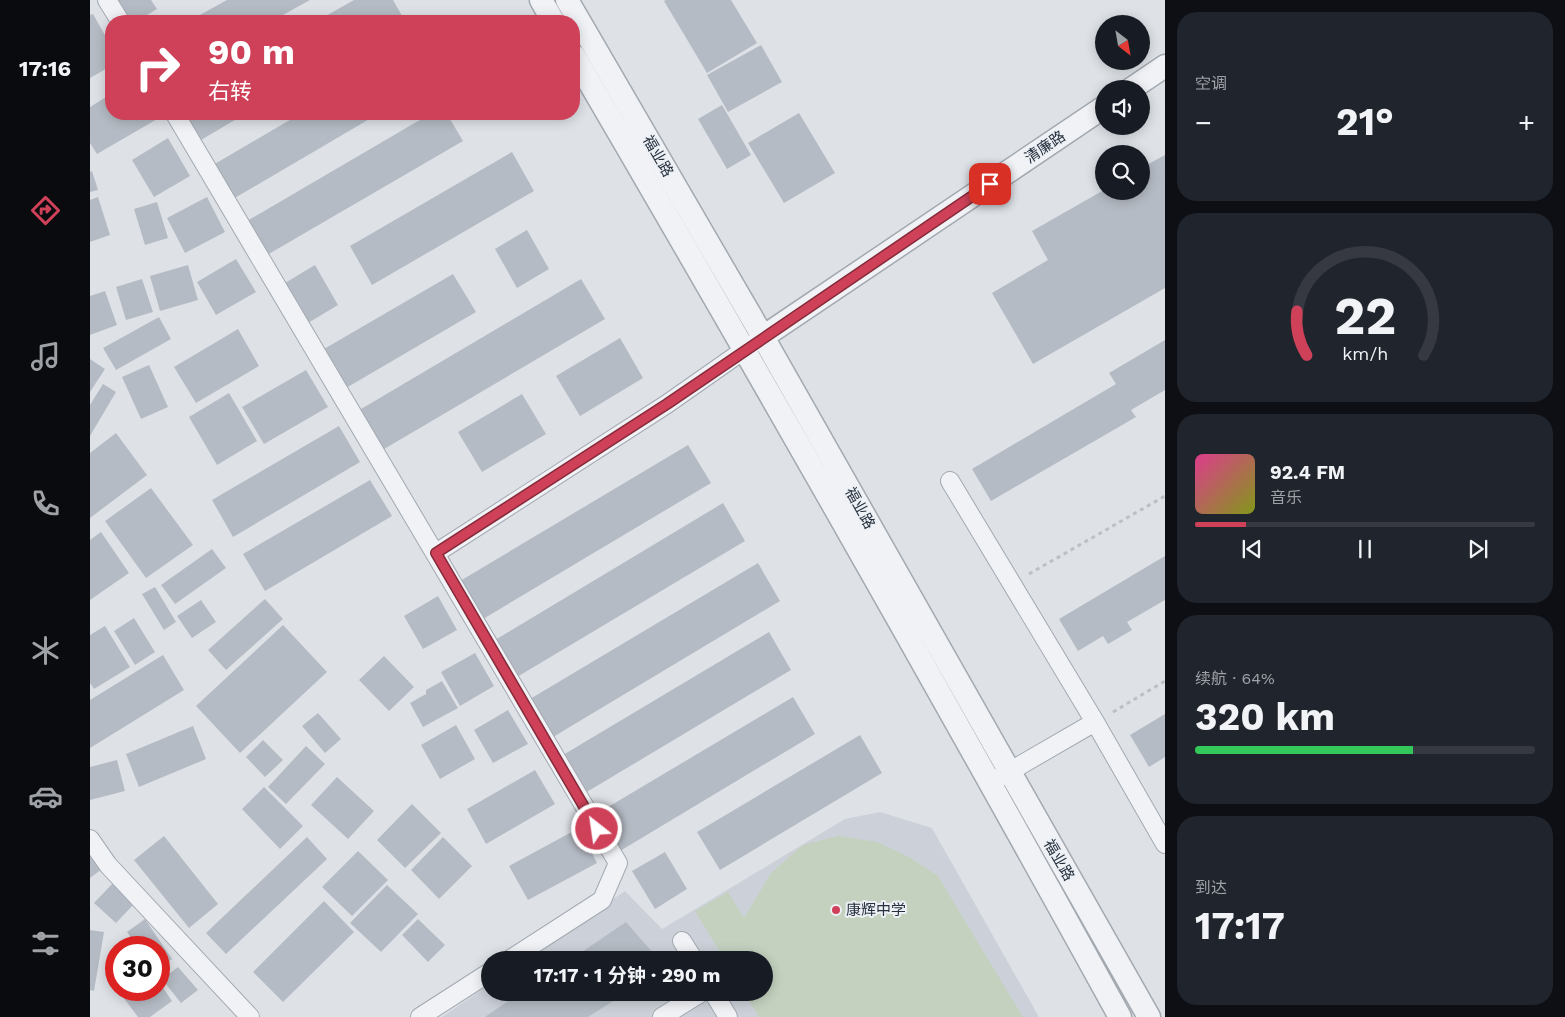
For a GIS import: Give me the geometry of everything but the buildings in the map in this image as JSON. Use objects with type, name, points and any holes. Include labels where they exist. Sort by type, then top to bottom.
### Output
[{"type":"street","points":[[107,0],[116,15]]},
{"type":"street","points":[[541,0],[550,15]]},
{"type":"street","name":"福业路","points":[[567,0],[575,15]]},
{"type":"street","name":"福业路","points":[[580,24],[754,343],[1000,777],[1149,1017]]},
{"type":"street","name":"福业路","points":[[580,66],[754,343]]},
{"type":"street","points":[[1144,80],[1165,66]]},
{"type":"street","name":"清廉路","points":[[754,343],[1095,113]]},
{"type":"street","points":[[179,120],[618,863],[602,900],[523,951]]},
{"type":"street","points":[[436,553],[667,404],[754,343]]},
{"type":"street","points":[[950,481],[1095,722],[1165,844]]},
{"type":"street","points":[[1000,777],[1095,722]]},
{"type":"street","name":"福业路","points":[[1000,777],[1120,1017]]},
{"type":"street","points":[[90,839],[108,865],[250,1017]]},
{"type":"street","points":[[682,941],[688,951]]},
{"type":"street","points":[[420,1017],[481,978]]},
{"type":"street","points":[[662,1017],[688,1001]]},
{"type":"street","points":[[718,1001],[728,1017]]},
{"type":"path","points":[[1011,584],[1165,496]]},
{"type":"path","points":[[1095,722],[1165,681]]},
{"type":"shaded area","name":"康辉中学","points":[[880,812],[932,828],[1039,1017],[442,1017],[481,990],[481,1001],[773,1001],[773,951],[538,951],[625,891],[662,929],[845,819]]},
{"type":"green space","name":"康辉中学","points":[[838,836],[877,842],[909,857],[938,876],[1023,1017],[759,1017],[749,1001],[773,1001],[773,951],[719,951],[695,911],[728,892],[744,918],[771,873],[803,845]]},
{"type":"place","name":"康辉中学","points":[[836,910]]},
{"type":"route","points":[[597,829],[436,553],[667,404],[990,184]]}]
